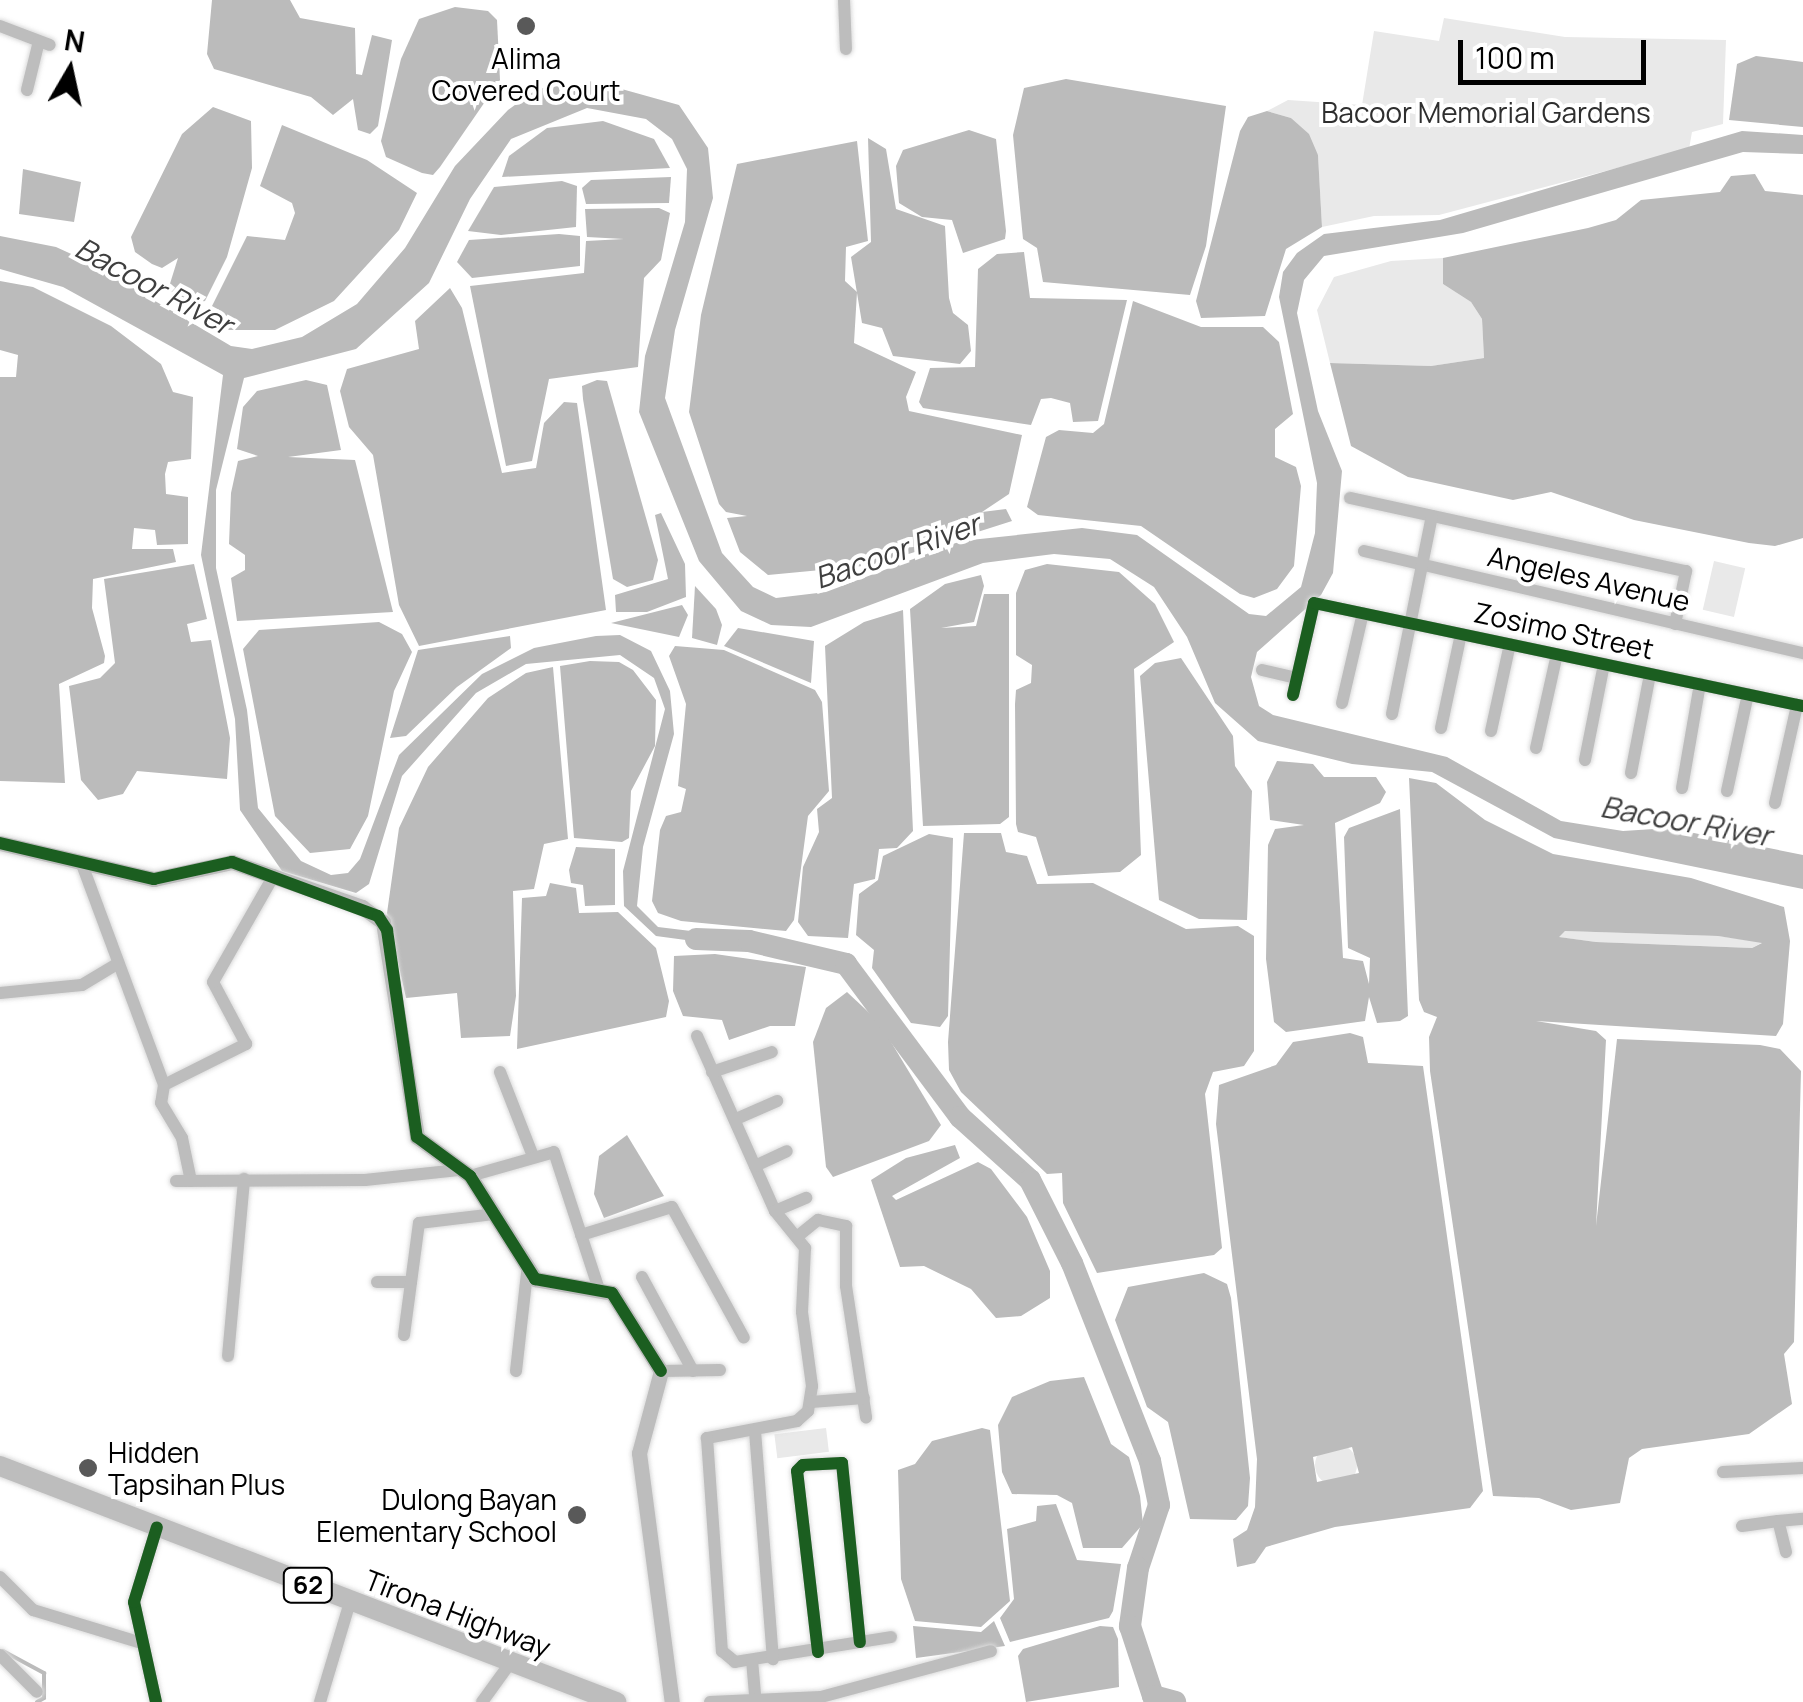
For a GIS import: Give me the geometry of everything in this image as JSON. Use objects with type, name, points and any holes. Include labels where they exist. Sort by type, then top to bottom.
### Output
[{"type":"main road","name":"Tirona Highway","points":[[0,1466],[616,1702]]},
{"type":"street","points":[[844,0],[846,49]]},
{"type":"street","points":[[0,26],[44,43],[27,90]]},
{"type":"street","points":[[1350,498],[1686,572],[1674,624]]},
{"type":"street","points":[[1392,714],[1432,516]]},
{"type":"street","name":"Angeles Avenue","points":[[1364,551],[1803,652]]},
{"type":"street","name":"Zosimo Street","points":[[1297,678],[1314,603],[1800,705]]},
{"type":"street","points":[[1342,704],[1362,614]]},
{"type":"street","points":[[1440,728],[1461,634]]},
{"type":"street","points":[[1491,731],[1510,644]]},
{"type":"street","points":[[1536,748],[1557,654]]},
{"type":"street","points":[[1584,760],[1604,664]]},
{"type":"street","points":[[1262,670],[1297,678],[1293,695]]},
{"type":"street","points":[[1631,773],[1650,674]]},
{"type":"street","points":[[1682,788],[1700,684]]},
{"type":"street","points":[[1727,792],[1748,694]]},
{"type":"street","points":[[1775,803],[1800,705]]},
{"type":"street","points":[[0,843],[58,854],[83,867],[154,880],[232,862],[362,907],[383,922],[410,1122],[417,1137],[464,1173],[494,1214],[527,1273],[516,1371]]},
{"type":"street","points":[[83,867],[164,1084],[161,1103],[182,1138],[184,1181],[365,1180],[464,1173],[554,1152],[598,1287]]},
{"type":"street","points":[[164,1084],[246,1044],[214,982],[274,875]]},
{"type":"street","points":[[0,992],[82,986],[118,964]]},
{"type":"street","points":[[697,1036],[774,1211],[805,1248],[802,1301],[811,1402],[797,1422],[756,1431],[711,1433],[706,1444],[722,1651],[748,1661],[891,1637]]},
{"type":"street","points":[[712,1072],[772,1052]]},
{"type":"street","points":[[500,1072],[533,1156]]},
{"type":"street","points":[[736,1119],[777,1101]]},
{"type":"street","points":[[755,1166],[787,1151]]},
{"type":"street","points":[[228,1356],[244,1178]]},
{"type":"street","points":[[774,1211],[806,1198]]},
{"type":"street","points":[[581,1236],[672,1207],[744,1338]]},
{"type":"street","points":[[404,1336],[419,1223],[494,1214]]},
{"type":"street","points":[[798,1236],[818,1220],[846,1226],[846,1286],[866,1416]]},
{"type":"street","points":[[527,1273],[549,1283],[598,1287],[622,1305],[660,1371],[639,1453],[672,1702]]},
{"type":"street","points":[[642,1276],[693,1371]]},
{"type":"street","points":[[377,1282],[411,1282]]},
{"type":"street","points":[[660,1371],[720,1370]]},
{"type":"street","points":[[811,1402],[864,1398]]},
{"type":"street","points":[[756,1431],[772,1659]]},
{"type":"street","points":[[818,1652],[797,1471],[803,1465],[842,1463],[860,1642]]},
{"type":"street","points":[[1723,1472],[1803,1468]]},
{"type":"street","points":[[1742,1526],[1803,1519]]},
{"type":"street","points":[[1778,1521],[1786,1552]]},
{"type":"street","points":[[156,1702],[138,1642],[134,1602],[157,1527]]},
{"type":"street","points":[[0,1577],[33,1610],[138,1642]]},
{"type":"street","points":[[320,1702],[350,1602]]},
{"type":"street","points":[[710,1702],[821,1696],[991,1651]]},
{"type":"street","points":[[0,1655],[37,1692]]},
{"type":"street","points":[[748,1661],[751,1698]]},
{"type":"street","points":[[482,1702],[510,1662]]},
{"type":"green space","name":"Bacoor Memorial Gardens","points":[[1444,18],[1565,37],[1726,40],[1723,124],[1692,132],[1689,149],[1439,215],[1374,216],[1322,227],[1318,155],[1291,118],[1267,111],[1288,100],[1362,105],[1374,31],[1439,41]]},
{"type":"green space","points":[[1443,258],[1443,284],[1471,302],[1482,319],[1484,358],[1431,366],[1330,363],[1317,310],[1334,277],[1391,261]]},
{"type":"green space","points":[[1714,561],[1745,568],[1734,617],[1703,610]]},
{"type":"green space","points":[[1565,931],[1718,936],[1763,942],[1752,948],[1596,942],[1558,937]]},
{"type":"green space","points":[[826,1428],[829,1452],[777,1458],[774,1434]]},
{"type":"green space","points":[[1336,1444],[1351,1450],[1357,1465],[1351,1480],[1336,1486],[1321,1480],[1315,1465],[1321,1450]]},
{"type":"water","points":[[212,0],[290,0],[300,18],[355,28],[356,74],[362,75],[372,35],[392,40],[378,126],[370,134],[358,130],[353,99],[333,115],[311,97],[214,69],[207,54]]},
{"type":"water","points":[[455,7],[488,11],[497,20],[500,80],[433,175],[386,157],[381,141],[401,59],[419,19]]},
{"type":"water","points":[[1756,56],[1803,62],[1803,127],[1729,120],[1737,64]]},
{"type":"water","points":[[1066,79],[1226,106],[1206,246],[1190,295],[1043,282],[1037,248],[1023,239],[1013,135],[1024,88]]},
{"type":"water","points":[[593,81],[679,105],[708,148],[713,198],[675,330],[665,398],[722,553],[753,587],[776,598],[826,592],[961,541],[1082,528],[1137,535],[1249,614],[1266,616],[1301,587],[1315,533],[1317,483],[1279,297],[1283,272],[1297,253],[1324,234],[1440,220],[1742,131],[1803,135],[1803,154],[1743,152],[1463,233],[1324,256],[1304,280],[1297,313],[1318,411],[1342,471],[1333,573],[1321,595],[1257,652],[1251,677],[1259,706],[1273,715],[1447,757],[1561,821],[1623,831],[1669,828],[1803,855],[1803,889],[1554,838],[1432,772],[1352,764],[1258,741],[1215,703],[1187,637],[1154,587],[1110,559],[1054,554],[983,563],[811,627],[771,625],[741,611],[699,561],[639,412],[645,356],[685,222],[687,169],[672,139],[646,119],[587,108],[511,139],[470,199],[429,283],[356,349],[244,378],[216,490],[216,568],[247,710],[258,808],[301,861],[331,875],[348,873],[360,859],[399,755],[482,674],[534,648],[596,636],[620,635],[651,651],[670,691],[674,734],[643,847],[637,906],[658,927],[724,935],[723,945],[656,936],[624,906],[623,871],[665,709],[654,678],[620,655],[526,664],[476,693],[402,776],[369,884],[356,893],[282,871],[240,810],[235,719],[201,555],[223,375],[63,287],[0,269],[0,236],[56,247],[91,263],[231,346],[252,349],[302,337],[357,304],[405,248],[455,166],[508,110],[537,89]]},
{"type":"water","points":[[213,107],[251,121],[252,168],[227,257],[205,301],[192,304],[168,290],[178,258],[162,268],[152,264],[135,252],[131,237],[182,134]]},
{"type":"water","points":[[1267,111],[1291,118],[1309,134],[1318,155],[1322,227],[1286,249],[1265,316],[1201,318],[1196,301],[1240,131],[1248,117]]},
{"type":"water","points":[[603,121],[654,139],[670,168],[502,177],[509,156],[547,128]]},
{"type":"water","points":[[282,125],[367,160],[417,193],[399,230],[334,301],[275,330],[229,330],[215,319],[212,306],[247,236],[285,240],[295,213],[292,203],[260,186]]},
{"type":"water","points":[[969,130],[996,139],[1006,231],[1005,239],[963,253],[952,220],[922,217],[899,203],[896,166],[903,150]]},
{"type":"water","points":[[868,138],[886,149],[896,209],[945,226],[949,298],[953,313],[968,325],[971,351],[960,364],[893,356],[882,328],[862,323],[851,257],[871,242]]},
{"type":"water","name":"Bacoor River","points":[[857,141],[868,241],[846,247],[845,281],[857,292],[854,343],[916,372],[906,397],[909,411],[1022,435],[1009,494],[982,512],[1006,509],[1012,521],[874,565],[768,575],[740,552],[727,518],[747,516],[726,512],[719,504],[689,412],[701,315],[737,164]]},
{"type":"water","points":[[23,169],[81,182],[74,222],[19,214]]},
{"type":"water","points":[[1755,174],[1765,191],[1803,195],[1803,538],[1775,546],[1749,543],[1634,520],[1551,492],[1513,500],[1408,477],[1351,446],[1330,363],[1431,366],[1484,358],[1482,319],[1471,302],[1443,284],[1443,258],[1588,228],[1616,220],[1641,200],[1720,192],[1731,176]]},
{"type":"water","points":[[671,177],[669,203],[586,204],[582,188],[591,180]]},
{"type":"water","points":[[562,181],[577,186],[576,227],[501,235],[468,231],[494,187]]},
{"type":"water","points":[[659,208],[670,213],[661,260],[644,278],[638,367],[549,379],[532,461],[506,466],[470,286],[584,273],[586,241],[624,239],[587,237],[585,209]]},
{"type":"water","points":[[580,236],[580,266],[472,278],[457,262],[469,240]]},
{"type":"water","points":[[1024,252],[1030,298],[1127,300],[1098,421],[1073,422],[1070,403],[1051,398],[1041,399],[1031,425],[923,408],[919,402],[930,368],[975,367],[978,269],[997,254]]},
{"type":"water","points":[[0,281],[33,287],[111,326],[161,364],[173,392],[193,397],[191,459],[168,462],[165,474],[166,494],[188,497],[188,544],[157,545],[155,530],[134,528],[132,549],[173,549],[176,562],[93,579],[92,608],[105,656],[104,663],[59,684],[65,783],[0,781],[0,377],[16,377],[18,355],[0,350]]},
{"type":"water","points":[[450,288],[462,308],[502,473],[536,468],[544,423],[564,402],[577,403],[606,610],[419,646],[399,605],[373,455],[349,427],[340,391],[347,369],[419,349],[415,321]]},
{"type":"water","points":[[1133,301],[1201,327],[1263,327],[1279,342],[1293,414],[1275,429],[1275,457],[1296,467],[1301,486],[1294,566],[1277,589],[1254,598],[1240,594],[1141,526],[1038,515],[1027,507],[1046,437],[1059,430],[1093,433],[1104,424]]},
{"type":"water","points":[[306,380],[327,385],[341,450],[288,457],[355,460],[393,612],[237,621],[231,578],[245,570],[245,555],[229,544],[231,493],[238,461],[258,456],[237,449],[243,407],[257,391]]},
{"type":"water","points":[[607,381],[658,560],[653,580],[627,587],[613,579],[583,399],[582,386]]},
{"type":"water","points":[[661,513],[685,564],[686,597],[647,612],[616,612],[615,595],[668,579],[655,515]]},
{"type":"water","points":[[194,564],[207,619],[187,624],[191,642],[211,640],[230,738],[227,779],[137,771],[123,794],[98,800],[81,780],[69,686],[100,678],[115,663],[104,579]]},
{"type":"water","points":[[1047,564],[1119,572],[1155,604],[1174,642],[1134,669],[1141,855],[1120,872],[1048,876],[1036,837],[1018,832],[1016,824],[1016,690],[1031,683],[1032,665],[1016,655],[1016,593],[1025,570]]},
{"type":"water","points":[[981,575],[984,586],[974,622],[941,628],[976,626],[984,594],[1009,594],[1009,817],[1000,824],[923,826],[910,609],[945,584]]},
{"type":"water","points":[[695,586],[716,609],[722,625],[717,645],[692,638]]},
{"type":"water","points":[[682,605],[688,615],[679,637],[611,623]]},
{"type":"water","points":[[903,610],[913,831],[897,848],[879,849],[875,879],[854,884],[848,938],[808,936],[798,922],[803,867],[819,832],[817,809],[832,798],[825,646],[864,622]]},
{"type":"water","points":[[379,622],[402,634],[412,652],[394,691],[368,816],[350,849],[310,853],[275,816],[243,649],[259,630]]},
{"type":"water","points":[[738,628],[814,641],[811,683],[724,646]]},
{"type":"water","points":[[510,636],[511,648],[457,687],[406,736],[390,738],[418,650]]},
{"type":"water","points":[[675,646],[724,650],[815,690],[822,702],[829,791],[808,816],[794,920],[786,931],[681,921],[658,913],[652,901],[660,830],[666,816],[681,812],[686,789],[678,786],[686,704],[669,656]]},
{"type":"water","points":[[1181,658],[1233,736],[1235,766],[1252,791],[1247,920],[1199,919],[1159,900],[1140,676],[1155,663]]},
{"type":"water","points":[[619,662],[633,670],[656,700],[655,746],[631,791],[629,838],[622,842],[574,838],[560,666]]},
{"type":"water","points":[[553,667],[568,839],[544,844],[534,889],[513,891],[516,996],[510,1036],[461,1038],[457,993],[406,998],[387,913],[399,828],[428,767],[488,698],[526,673]]},
{"type":"water","points":[[1277,761],[1313,764],[1324,777],[1376,777],[1386,792],[1380,803],[1335,823],[1343,958],[1363,961],[1369,984],[1370,958],[1348,948],[1344,837],[1349,828],[1400,809],[1408,1016],[1400,1021],[1377,1023],[1369,997],[1365,1021],[1286,1032],[1274,1022],[1266,959],[1268,845],[1275,829],[1304,825],[1270,820],[1267,782]]},
{"type":"water","points":[[1409,778],[1436,783],[1485,820],[1553,854],[1691,878],[1784,907],[1790,941],[1783,1024],[1776,1036],[1536,1021],[1596,1031],[1606,1040],[1596,1226],[1617,1039],[1760,1045],[1780,1049],[1801,1071],[1794,1342],[1784,1354],[1792,1404],[1749,1434],[1642,1449],[1629,1458],[1620,1503],[1571,1510],[1539,1498],[1493,1496],[1430,1071],[1429,1037],[1437,1017],[1424,1012],[1419,1000]],"holes":[[[1565,931],[1718,936],[1762,943],[1752,948],[1559,937]]]},
{"type":"water","points":[[964,833],[1001,833],[1006,852],[1027,856],[1037,884],[1093,883],[1186,929],[1238,926],[1254,936],[1254,1051],[1244,1066],[1213,1072],[1205,1094],[1222,1248],[1214,1255],[1097,1273],[1063,1203],[1062,1173],[1047,1174],[961,1092],[949,1070],[948,1042]]},
{"type":"water","points":[[929,834],[953,838],[948,1016],[940,1027],[911,1023],[872,968],[874,950],[856,935],[859,894],[878,880],[883,856]]},
{"type":"water","points":[[576,847],[615,849],[615,905],[585,906],[583,885],[571,883],[569,870]]},
{"type":"water","points":[[550,883],[576,888],[579,913],[618,912],[656,948],[669,1001],[666,1017],[517,1049],[522,898],[546,896]]},
{"type":"water","points":[[715,954],[806,967],[795,1026],[770,1026],[729,1040],[722,1020],[683,1016],[673,991],[674,956]]},
{"type":"water","points":[[847,992],[879,1022],[941,1125],[929,1141],[833,1177],[826,1167],[813,1042],[826,1008]]},
{"type":"water","points":[[1350,1033],[1363,1037],[1368,1063],[1423,1066],[1483,1491],[1470,1508],[1335,1527],[1266,1547],[1255,1563],[1237,1567],[1233,1539],[1247,1530],[1255,1507],[1257,1459],[1216,1124],[1219,1085],[1276,1065],[1293,1042]],"holes":[[[1352,1447],[1359,1473],[1317,1482],[1313,1457]]]},
{"type":"water","points":[[627,1135],[664,1196],[604,1218],[594,1194],[599,1156]]},
{"type":"water","points":[[955,1145],[960,1158],[892,1196],[896,1200],[978,1162],[991,1169],[1027,1217],[1050,1271],[1050,1298],[1021,1316],[996,1318],[971,1289],[924,1266],[900,1267],[871,1180],[906,1158]]},
{"type":"water","points":[[1204,1273],[1227,1284],[1231,1298],[1250,1478],[1248,1506],[1236,1520],[1190,1519],[1168,1422],[1147,1407],[1115,1320],[1128,1287]]},
{"type":"water","points":[[1084,1377],[1111,1444],[1129,1457],[1140,1496],[1143,1524],[1122,1548],[1083,1548],[1072,1503],[1057,1495],[1012,1494],[1002,1472],[998,1425],[1012,1397],[1050,1381]]},
{"type":"water","points":[[982,1428],[990,1430],[1010,1601],[981,1627],[915,1621],[901,1579],[898,1470],[915,1464],[932,1441]]},
{"type":"water","points":[[1056,1504],[1077,1560],[1121,1564],[1113,1611],[1109,1618],[1010,1642],[1000,1618],[1014,1599],[1007,1529],[1036,1521],[1037,1506]]},
{"type":"water","points":[[994,1621],[1005,1646],[916,1658],[913,1626],[981,1632]]},
{"type":"water","points":[[1100,1626],[1113,1627],[1118,1639],[1119,1687],[1026,1702],[1018,1656],[1023,1649]]},
{"type":"waterway","points":[[696,939],[749,941],[846,964],[960,1117],[1030,1180],[1072,1263],[1150,1461],[1159,1505],[1138,1568],[1130,1626],[1153,1696],[1175,1702]]},
{"type":"waterway","points":[[3,1651],[44,1673],[44,1698],[37,1702]]},
{"type":"cycle path","points":[[1293,695],[1314,603],[1803,706]]},
{"type":"cycle path","points":[[0,843],[154,879],[232,862],[378,916],[387,930],[417,1137],[470,1176],[535,1279],[612,1293],[661,1371]]},
{"type":"cycle path","points":[[818,1652],[797,1471],[803,1465],[842,1463],[860,1642]]},
{"type":"cycle path","points":[[156,1702],[134,1602],[157,1527]]},
{"type":"place","name":"Alima Covered Court","points":[[526,26]]},
{"type":"place","name":"Hidden Tapsihan Plus","points":[[88,1468]]},
{"type":"place","name":"Dulong Bayan Elementary School","points":[[577,1515]]}]
